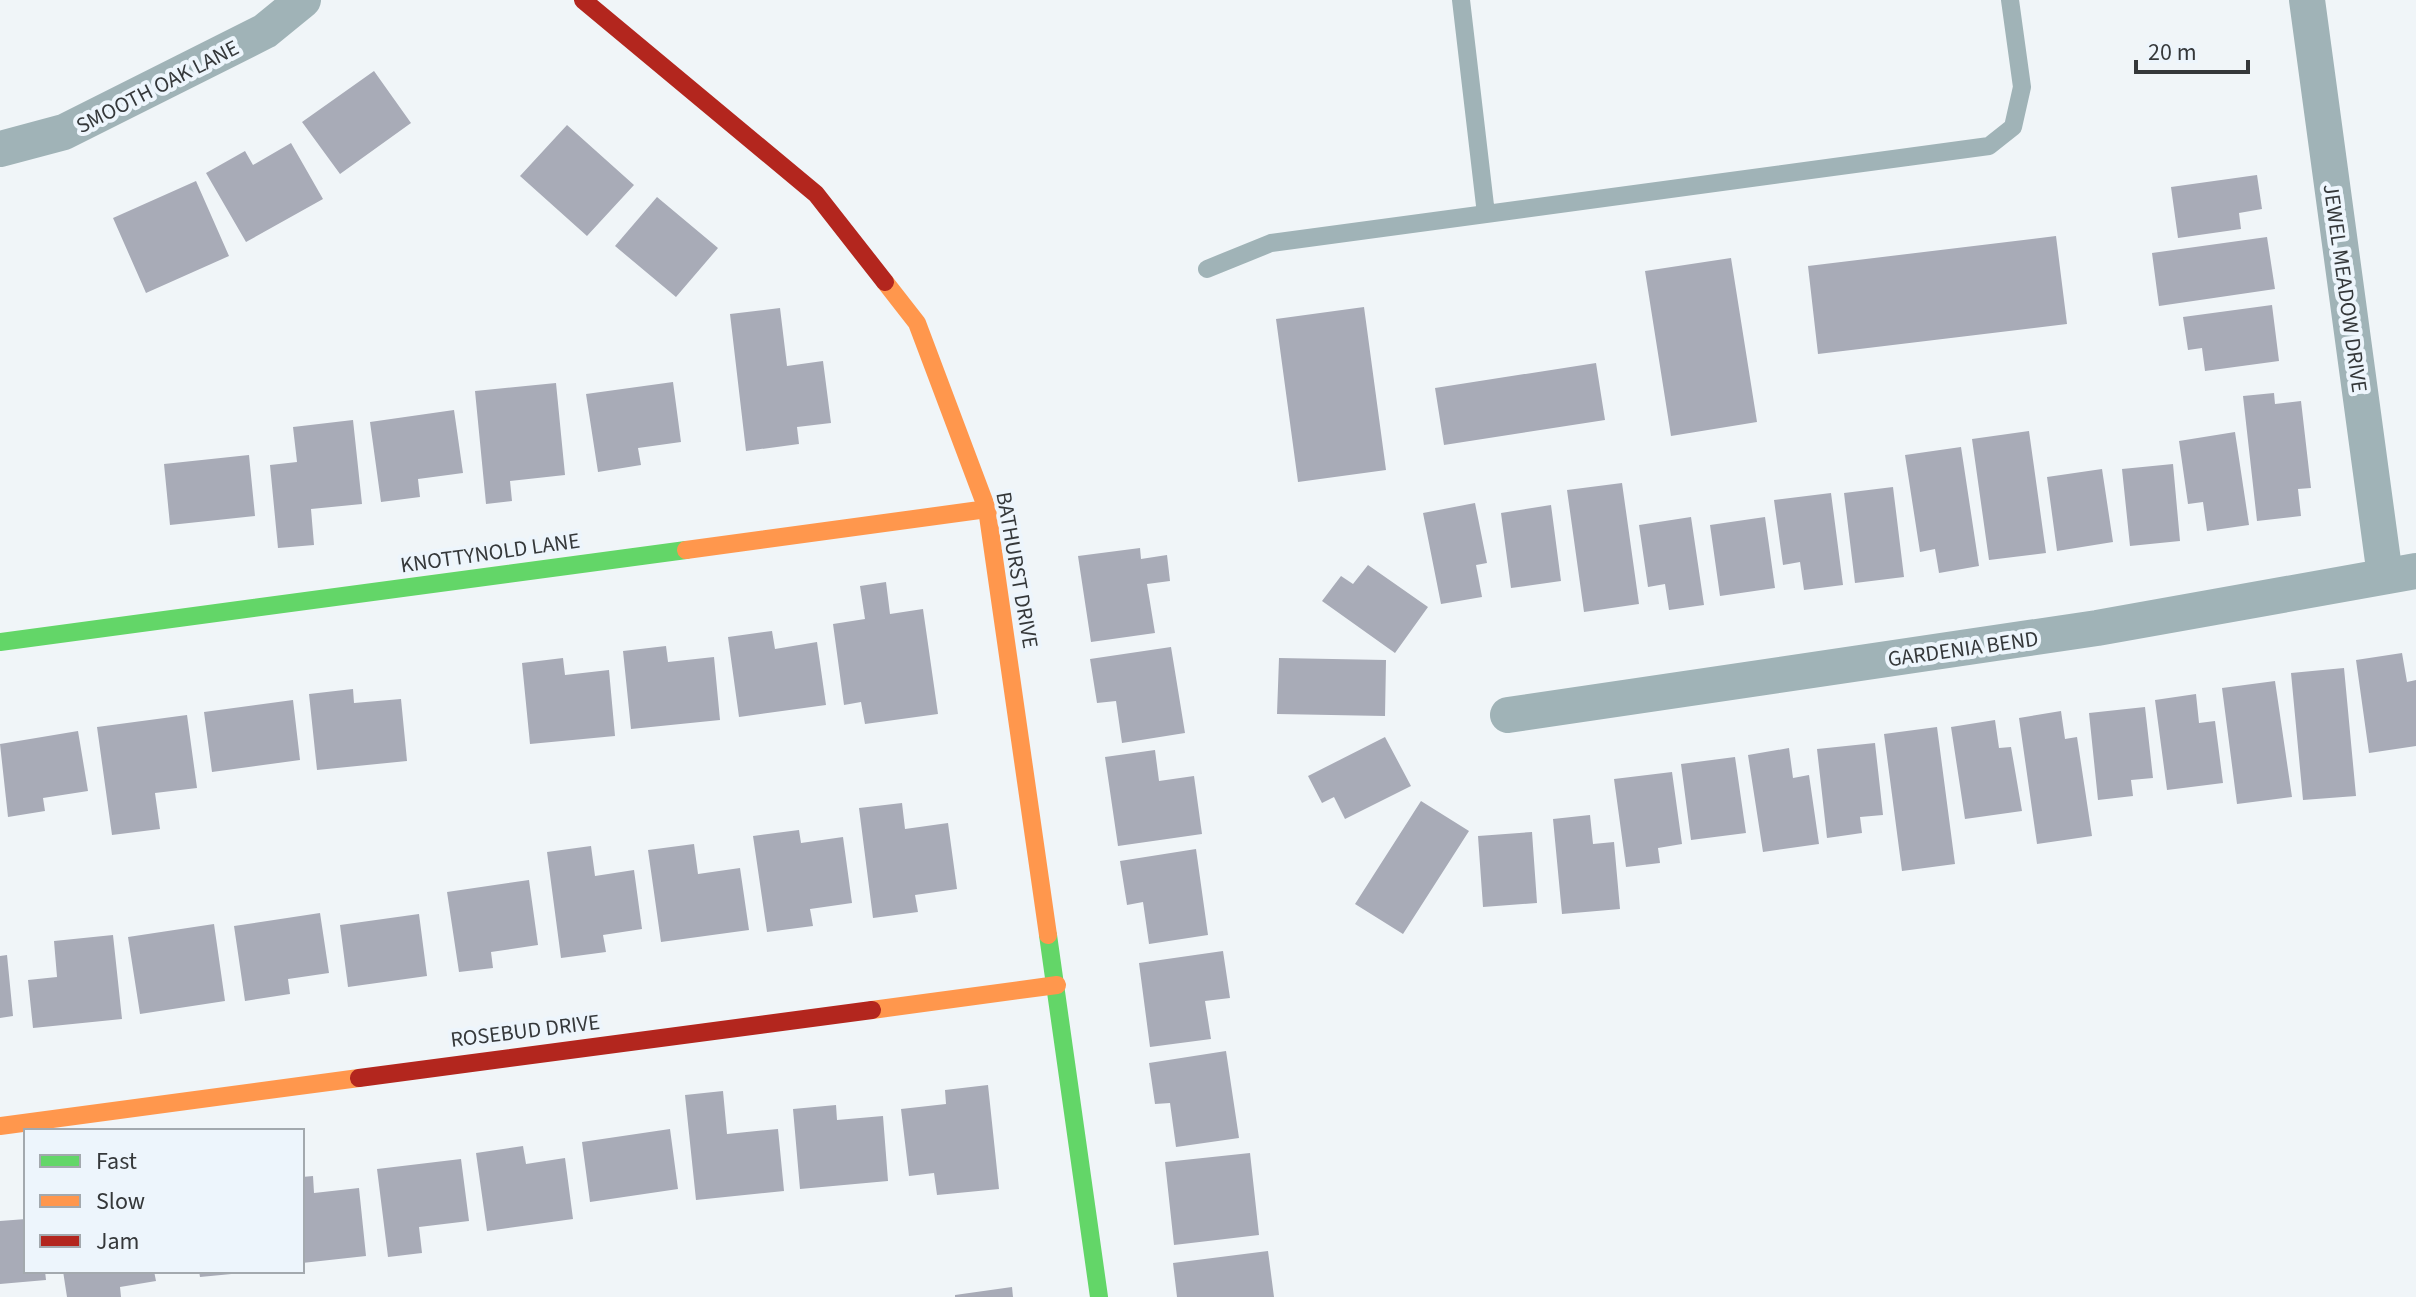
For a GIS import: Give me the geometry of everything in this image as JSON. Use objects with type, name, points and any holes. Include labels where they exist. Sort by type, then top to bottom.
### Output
[{"type":"street","name":"SMOOTH OAK LANE","points":[[0,149],[64,132],[265,31],[303,0]]},
{"type":"street","name":"BATHURST DRIVE","points":[[583,0],[816,194],[917,323],[987,509],[1099,1297]]},
{"type":"street","name":"JEWEL MEADOW DRIVE","points":[[2307,0],[2400,574]]},
{"type":"street","name":"KNOTTYNOLD LANE","points":[[0,642],[987,509]]},
{"type":"street","name":"GARDENIA BEND","points":[[1508,715],[2097,628],[2400,574]]},
{"type":"street","name":"ROSEBUD DRIVE","points":[[0,1126],[1057,985]]},
{"type":"lane","points":[[1461,0],[1486,214]]},
{"type":"lane","points":[[1207,269],[1271,243],[1989,146],[2013,127],[2022,87],[2010,0]]},
{"type":"building","points":[[374,71],[411,123],[340,174],[302,122]]},
{"type":"building","points":[[567,125],[634,185],[587,236],[520,176]]},
{"type":"building","points":[[291,143],[323,199],[246,242],[206,173],[245,151],[253,165]]},
{"type":"building","points":[[2257,175],[2262,209],[2239,213],[2241,229],[2178,238],[2171,187]]},
{"type":"building","points":[[196,181],[229,256],[146,293],[113,218]]},
{"type":"building","points":[[657,197],[718,248],[676,297],[615,246]]},
{"type":"building","points":[[2056,236],[2067,324],[1818,354],[1808,266]]},
{"type":"building","points":[[2267,237],[2275,289],[2159,306],[2152,253]]},
{"type":"building","points":[[1731,258],[1757,422],[1671,436],[1645,271]]},
{"type":"building","points":[[2272,305],[2279,361],[2205,371],[2202,348],[2188,350],[2183,317]]},
{"type":"building","points":[[1364,307],[1386,470],[1298,482],[1276,319]]},
{"type":"building","points":[[780,308],[787,366],[823,361],[831,423],[797,427],[799,444],[746,451],[730,314]]},
{"type":"building","points":[[1596,363],[1605,420],[1444,445],[1435,388]]},
{"type":"building","points":[[673,382],[681,442],[638,448],[641,465],[598,472],[586,394]]},
{"type":"building","points":[[556,383],[565,475],[510,481],[512,501],[486,504],[475,391]]},
{"type":"building","points":[[2274,393],[2275,404],[2301,401],[2311,488],[2298,489],[2301,516],[2257,521],[2243,396]]},
{"type":"building","points":[[454,410],[463,473],[418,479],[420,497],[381,502],[370,422]]},
{"type":"building","points":[[353,420],[362,504],[311,509],[314,545],[278,548],[270,465],[297,462],[293,427]]},
{"type":"building","points":[[2029,431],[2046,553],[1989,560],[1972,439]]},
{"type":"building","points":[[2235,432],[2249,525],[2207,531],[2203,502],[2188,504],[2179,441]]},
{"type":"building","points":[[1961,447],[1979,566],[1939,573],[1935,549],[1920,552],[1905,455]]},
{"type":"building","points":[[249,455],[255,516],[170,525],[164,464]]},
{"type":"building","points":[[2173,464],[2180,541],[2130,546],[2122,469]]},
{"type":"building","points":[[2102,469],[2113,542],[2057,551],[2047,477]]},
{"type":"building","points":[[1622,483],[1639,604],[1584,612],[1567,490]]},
{"type":"building","points":[[1893,487],[1904,577],[1855,583],[1844,493]]},
{"type":"building","points":[[1831,493],[1843,585],[1804,590],[1800,562],[1783,565],[1774,500]]},
{"type":"building","points":[[1475,503],[1487,563],[1476,565],[1482,597],[1441,604],[1423,513]]},
{"type":"building","points":[[1551,505],[1561,581],[1511,588],[1501,513]]},
{"type":"building","points":[[1691,517],[1704,605],[1669,610],[1665,584],[1648,587],[1639,525]]},
{"type":"building","points":[[1765,517],[1775,588],[1720,596],[1710,525]]},
{"type":"building","points":[[1140,548],[1141,559],[1167,555],[1170,581],[1147,584],[1155,633],[1091,642],[1078,556]]},
{"type":"building","points":[[1368,565],[1428,607],[1395,653],[1322,601],[1341,576],[1353,584]]},
{"type":"building","points":[[886,582],[890,614],[923,609],[938,714],[865,724],[861,702],[844,705],[833,624],[865,619],[860,586]]},
{"type":"building","points":[[772,631],[775,649],[817,642],[826,705],[739,717],[728,637]]},
{"type":"building","points":[[666,646],[668,662],[714,657],[720,720],[631,729],[623,651]]},
{"type":"building","points":[[1171,647],[1185,733],[1122,743],[1116,701],[1097,703],[1090,659]]},
{"type":"building","points":[[2402,653],[2407,682],[2416,680],[2416,746],[2369,753],[2356,660]]},
{"type":"building","points":[[563,658],[565,675],[609,670],[615,736],[530,744],[522,663]]},
{"type":"building","points":[[1279,658],[1386,660],[1385,716],[1277,714]]},
{"type":"building","points":[[2344,668],[2356,796],[2303,800],[2291,673]]},
{"type":"building","points":[[2275,681],[2292,797],[2237,804],[2222,688]]},
{"type":"building","points":[[353,689],[354,703],[401,699],[407,761],[317,770],[309,694]]},
{"type":"building","points":[[2196,694],[2199,723],[2215,721],[2223,783],[2167,790],[2155,700]]},
{"type":"building","points":[[293,700],[300,760],[212,772],[204,712]]},
{"type":"building","points":[[2145,707],[2153,778],[2131,780],[2133,796],[2098,800],[2089,713]]},
{"type":"building","points":[[2061,711],[2065,739],[2077,737],[2092,836],[2037,844],[2019,718]]},
{"type":"building","points":[[187,715],[197,788],[155,793],[160,829],[112,835],[97,727]]},
{"type":"building","points":[[1995,720],[1999,748],[2011,747],[2022,811],[1965,819],[1951,727]]},
{"type":"building","points":[[1937,727],[1955,864],[1902,871],[1884,734]]},
{"type":"building","points":[[78,731],[88,791],[43,798],[45,811],[8,817],[0,744]]},
{"type":"building","points":[[1385,737],[1411,786],[1345,819],[1334,797],[1322,803],[1308,776]]},
{"type":"building","points":[[1875,743],[1883,815],[1860,817],[1862,833],[1827,838],[1817,749]]},
{"type":"building","points":[[1789,748],[1793,778],[1809,775],[1819,844],[1763,852],[1748,755]]},
{"type":"building","points":[[1155,750],[1159,781],[1194,776],[1202,834],[1118,846],[1105,757]]},
{"type":"building","points":[[1735,757],[1746,833],[1691,840],[1681,764]]},
{"type":"building","points":[[1672,772],[1682,844],[1658,848],[1660,863],[1626,867],[1614,779]]},
{"type":"building","points":[[1421,801],[1469,831],[1403,934],[1355,904]]},
{"type":"building","points":[[902,803],[905,829],[948,823],[957,889],[915,895],[918,912],[873,918],[859,808]]},
{"type":"building","points":[[1590,815],[1593,844],[1614,842],[1620,909],[1562,914],[1553,819]]},
{"type":"building","points":[[799,830],[801,843],[843,837],[852,903],[810,909],[813,926],[767,932],[753,836]]},
{"type":"building","points":[[1532,832],[1537,903],[1483,907],[1478,836]]},
{"type":"building","points":[[694,844],[698,874],[740,868],[749,930],[661,942],[648,850]]},
{"type":"building","points":[[591,846],[595,876],[634,870],[642,929],[603,935],[606,952],[561,958],[547,852]]},
{"type":"building","points":[[1196,849],[1208,935],[1149,944],[1143,902],[1127,905],[1120,861]]},
{"type":"building","points":[[529,880],[538,945],[491,952],[493,968],[459,972],[447,892]]},
{"type":"building","points":[[320,913],[329,973],[288,979],[290,994],[245,1001],[234,926]]},
{"type":"building","points":[[419,914],[427,976],[348,987],[340,925]]},
{"type":"building","points":[[214,924],[225,1001],[140,1014],[128,937]]},
{"type":"building","points":[[113,935],[122,1019],[33,1028],[28,980],[57,977],[54,941]]},
{"type":"building","points":[[1223,951],[1230,998],[1205,1001],[1211,1039],[1150,1047],[1139,963]]},
{"type":"building","points":[[7,955],[13,1016],[0,1018],[0,956]]},
{"type":"building","points":[[1226,1051],[1239,1138],[1176,1147],[1170,1103],[1155,1104],[1149,1063]]},
{"type":"building","points":[[988,1085],[999,1189],[937,1195],[934,1173],[909,1176],[901,1109],[946,1104],[945,1090]]},
{"type":"building","points":[[723,1091],[727,1134],[778,1129],[784,1191],[696,1200],[685,1095]]},
{"type":"building","points":[[836,1105],[837,1120],[883,1116],[888,1181],[800,1189],[793,1109]]},
{"type":"building","points":[[670,1129],[678,1189],[590,1202],[582,1142]]},
{"type":"building","points":[[523,1146],[526,1164],[565,1158],[573,1219],[487,1231],[476,1153]]},
{"type":"building","points":[[1250,1153],[1259,1235],[1174,1245],[1165,1162]]},
{"type":"building","points":[[461,1159],[469,1221],[419,1227],[422,1253],[388,1257],[377,1169]]},
{"type":"building","points":[[313,1176],[314,1193],[359,1188],[366,1256],[304,1263],[304,1177]]},
{"type":"building","points":[[24,1219],[24,1273],[45,1273],[46,1280],[0,1284],[0,1221]]},
{"type":"building","points":[[1268,1251],[1274,1297],[1177,1297],[1173,1263]]},
{"type":"building","points":[[63,1273],[154,1273],[156,1281],[120,1287],[121,1297],[67,1297]]},
{"type":"building","points":[[199,1273],[242,1273],[200,1277]]},
{"type":"building","points":[[1012,1287],[1013,1297],[955,1297],[955,1295]]},
{"type":"traffic: fast","points":[[0,642],[686,550]]},
{"type":"traffic: fast","points":[[1048,935],[1099,1297]]},
{"type":"traffic: slow","points":[[885,282],[917,323],[987,509],[1048,935]]},
{"type":"traffic: slow","points":[[686,550],[987,509]]},
{"type":"traffic: slow","points":[[872,1010],[1057,985]]},
{"type":"traffic: slow","points":[[0,1126],[359,1078]]},
{"type":"traffic: jam","points":[[583,0],[816,194],[885,282]]},
{"type":"traffic: jam","points":[[359,1078],[872,1010]]}]
